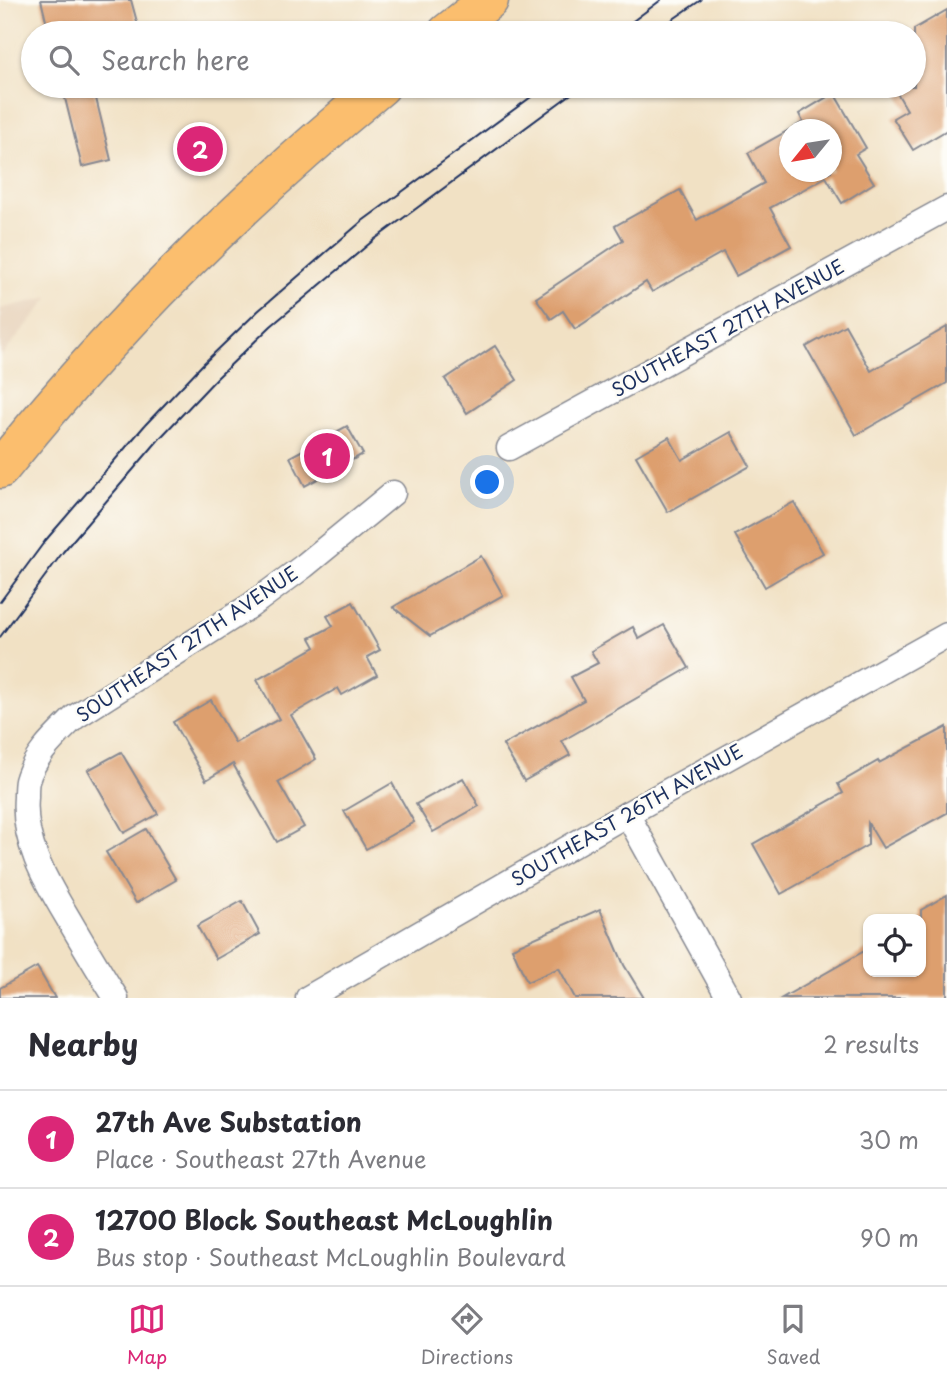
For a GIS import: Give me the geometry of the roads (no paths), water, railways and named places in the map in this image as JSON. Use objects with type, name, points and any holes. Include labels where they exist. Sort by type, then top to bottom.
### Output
[{"type":"main road","points":[[462,21],[489,0]]},
{"type":"main road","points":[[0,469],[55,402],[155,293],[267,185],[367,98]]},
{"type":"street","name":"SOUTHEAST 27TH AVENUE","points":[[509,448],[947,208]]},
{"type":"street","name":"SOUTHEAST 27TH AVENUE","points":[[116,998],[35,860],[27,832],[25,807],[27,780],[36,762],[53,738],[75,718],[250,606],[393,493]]},
{"type":"street","name":"SOUTHEAST 26TH AVENUE","points":[[308,998],[627,814],[947,635]]},
{"type":"street","points":[[627,814],[729,998]]},
{"type":"tram line","points":[[633,21],[661,0]]},
{"type":"tram line","points":[[670,21],[701,0]]},
{"type":"tram line","points":[[0,602],[45,541],[146,424],[258,311],[361,222],[530,98]]},
{"type":"tram line","points":[[0,637],[63,552],[161,437],[271,326],[375,239],[566,98]]},
{"type":"place","name":"12700 Block Southeast McLoughlin","points":[[200,149]]},
{"type":"place","name":"27th Ave Substation","points":[[327,456]]}]
